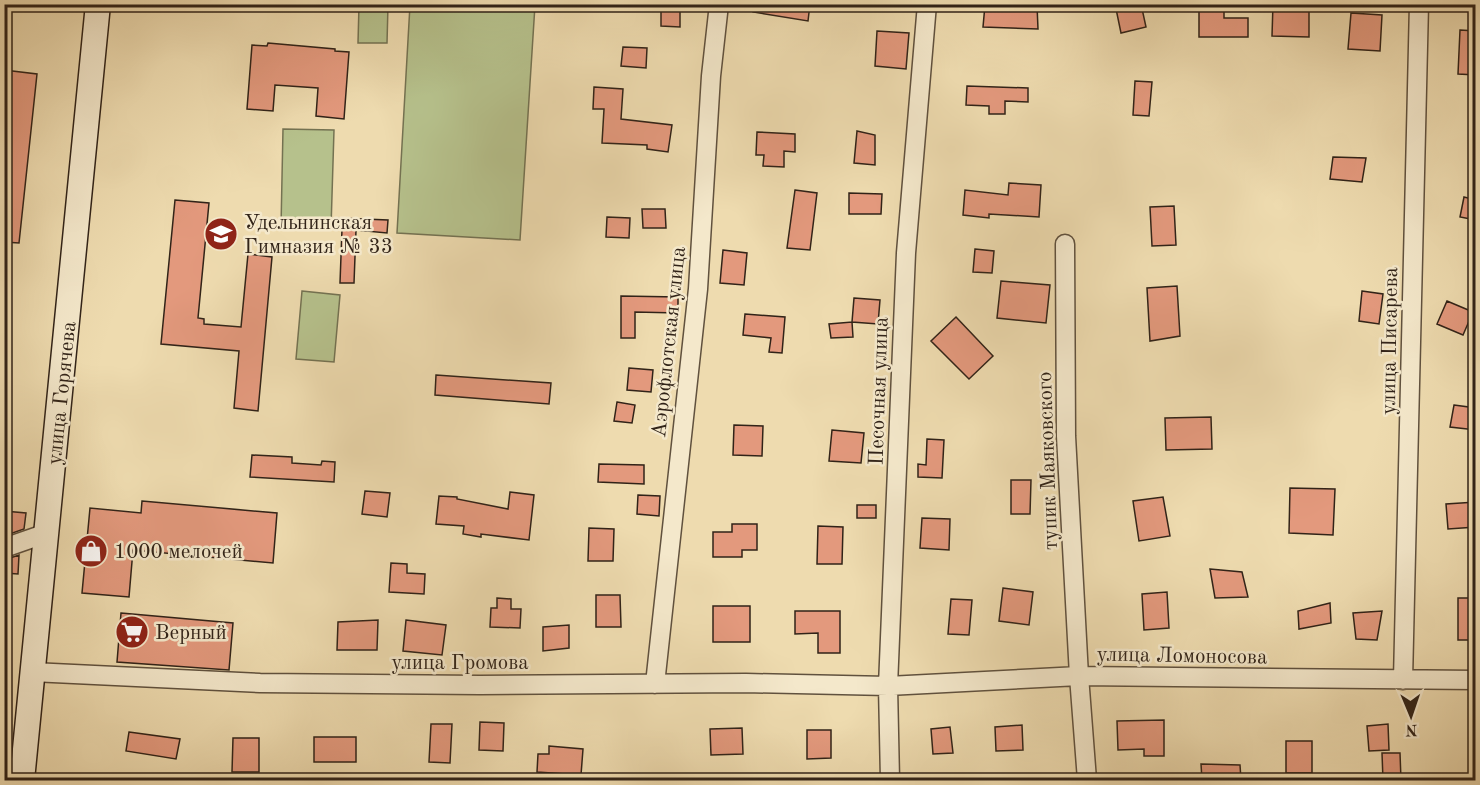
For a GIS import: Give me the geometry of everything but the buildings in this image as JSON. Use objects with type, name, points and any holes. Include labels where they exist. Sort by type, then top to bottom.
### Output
[{"type":"main road","name":"улица Горячева","points":[[22,780],[99,4]]},
{"type":"street","name":"Аэрофлотская улица","points":[[655,684],[698,289],[711,76],[719,4]]},
{"type":"street","name":"Песочная улица","points":[[890,780],[888,686],[906,253],[927,4]]},
{"type":"street","name":"улица Писарева","points":[[1403,680],[1419,4]]},
{"type":"street","name":"тупик Маяковского","points":[[1065,244],[1066,436],[1087,780]]},
{"type":"street","points":[[4,548],[47,533]]},
{"type":"street","name":"улица Громова","points":[[32,672],[260,683],[888,686]]},
{"type":"street","name":"улица Ломоносова","points":[[888,686],[1079,676],[1476,680]]},
{"type":"green space","points":[[359,5],[388,5],[387,43],[358,43]]},
{"type":"green space","points":[[410,5],[535,5],[520,240],[397,233]]},
{"type":"green space","points":[[283,129],[334,130],[331,228],[281,227]]},
{"type":"green space","points":[[302,291],[340,295],[334,362],[296,359]]},
{"type":"place","name":"Удельнинская Гимназия № 33","points":[[221,234]]},
{"type":"place","name":"1000 мелочей","points":[[91,551]]},
{"type":"place","name":"Верный","points":[[132,632]]}]
